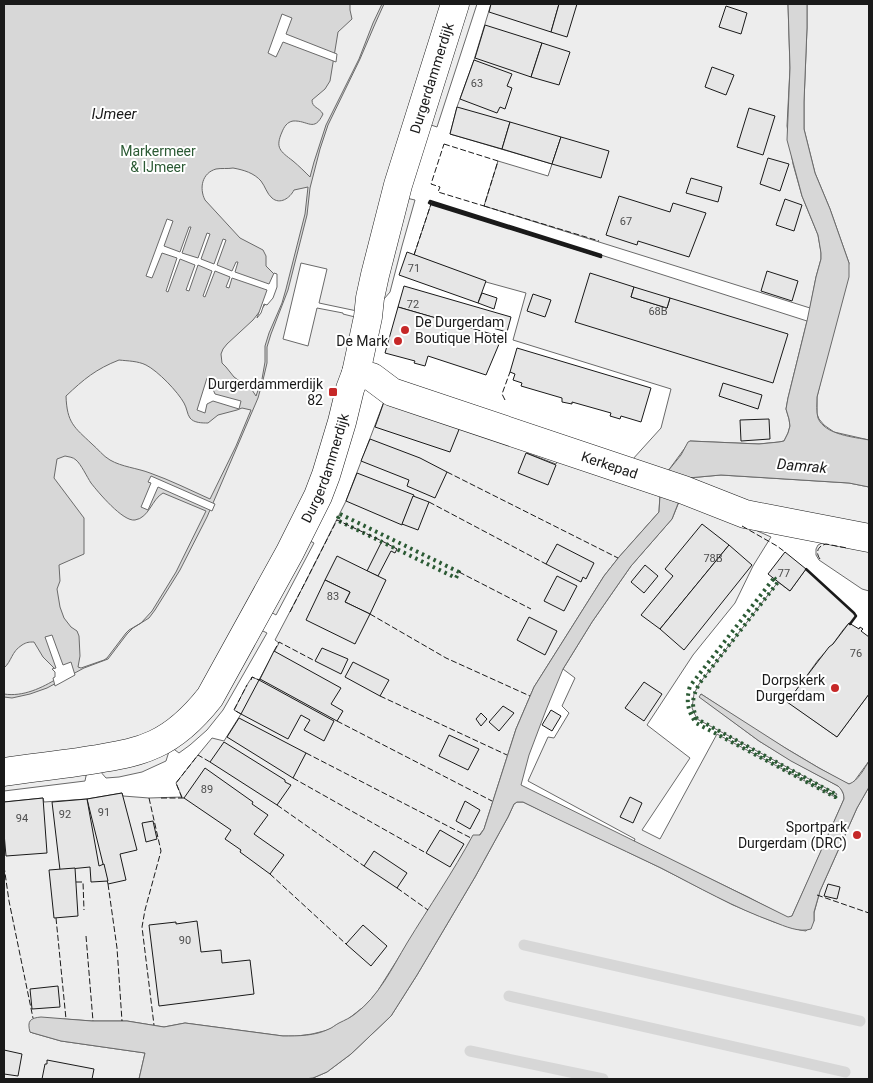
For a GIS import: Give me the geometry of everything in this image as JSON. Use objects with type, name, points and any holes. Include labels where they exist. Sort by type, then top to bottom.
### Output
[{"type":"street","name":"Durgerdammerdijk","points":[[4,772],[90,760],[142,750],[168,737],[179,729],[197,713],[210,697],[290,552],[326,475],[356,373],[372,290],[398,186],[455,4]]},
{"type":"street","name":"Kerkepad","points":[[356,373],[372,377],[392,392],[673,486],[745,514],[869,538]]},
{"type":"shaded area","name":"Markermeer & IJmeer","points":[[4,4],[445,4],[357,311],[319,303],[327,269],[301,263],[283,339],[308,346],[317,308],[355,317],[334,411],[301,506],[189,707],[138,740],[4,762]]},
{"type":"shaded area","points":[[466,4],[477,4],[437,127],[428,124]]},
{"type":"shaded area","points":[[491,4],[788,4],[790,68],[787,126],[793,164],[802,196],[818,235],[821,252],[810,308],[484,206],[498,161],[548,176],[552,164],[450,134]]},
{"type":"shaded area","points":[[807,4],[869,4],[869,440],[834,432],[824,425],[817,414],[817,397],[849,263],[815,173],[804,129]]},
{"type":"shaded area","points":[[406,198],[415,200],[390,292],[384,299],[381,299]]},
{"type":"shaded area","points":[[431,204],[600,257],[601,255],[807,321],[788,398],[786,409],[790,426],[784,441],[759,444],[690,441],[668,471],[632,460],[661,428],[671,389],[513,340],[526,293],[486,282],[414,255]]},
{"type":"shaded area","points":[[385,399],[528,450],[527,453],[556,464],[558,460],[660,494],[659,512],[604,576],[534,687],[516,729],[484,829],[458,863],[377,992],[366,1005],[348,1019],[328,1030],[297,1036],[283,1036],[185,1023],[164,1027],[127,1021],[64,1019],[30,1032],[61,1041],[145,1053],[139,1079],[4,1079],[4,802],[43,798],[44,802],[87,799],[122,793],[123,796],[149,798],[182,797],[176,783],[212,738],[224,741],[241,714],[234,710],[247,685],[252,677],[259,680],[279,643],[275,640],[346,501]]},
{"type":"shaded area","points":[[721,475],[849,483],[869,487],[869,526],[770,509],[688,478]]},
{"type":"shaded area","points":[[681,497],[771,537],[753,566],[735,603],[693,655],[647,725],[690,758],[642,830],[660,839],[717,734],[835,797],[837,794],[697,719],[692,708],[694,694],[699,684],[778,582],[790,591],[806,569],[856,616],[818,660],[788,702],[837,737],[869,694],[869,761],[853,783],[844,782],[819,768],[760,733],[701,694],[700,697],[759,741],[838,786],[844,795],[844,799],[792,916],[788,918],[634,842],[635,839],[528,781],[548,737],[554,738],[569,713],[562,706],[575,678],[563,669],[592,622],[631,566],[672,519]]},
{"type":"shaded area","points":[[308,540],[314,543],[276,615],[269,611]]},
{"type":"shaded area","points":[[822,543],[869,550],[869,591],[862,589],[819,560],[816,555],[816,549]]},
{"type":"shaded area","points":[[259,629],[267,633],[223,710],[207,730],[179,753],[171,747]]},
{"type":"shaded area","points":[[170,748],[166,761],[142,772],[106,778],[99,770]]},
{"type":"shaded area","points":[[87,771],[85,781],[4,791],[4,782]]},
{"type":"shaded area","points":[[869,787],[869,1079],[304,1079],[313,1078],[327,1072],[351,1054],[391,1016],[475,877],[514,804],[517,802],[523,802],[659,867],[733,905],[774,922],[806,931],[814,921],[814,913],[820,891],[857,808]]},
{"type":"water","name":"IJmeer","points":[[4,4],[350,4],[352,19],[338,32],[330,81],[325,89],[312,100],[313,105],[323,114],[320,120],[314,124],[298,121],[289,122],[280,137],[279,146],[282,152],[310,177],[326,125],[359,59],[382,4],[384,4],[360,59],[328,125],[320,149],[310,188],[307,215],[288,290],[267,347],[267,363],[258,398],[207,517],[180,570],[149,618],[127,634],[108,659],[84,668],[47,688],[12,698],[4,697],[4,694],[25,693],[39,688],[58,678],[57,671],[43,657],[34,642],[27,643],[18,648],[4,668]],"holes":[[[233,168],[255,176],[261,181],[270,196],[278,201],[290,196],[294,190],[308,187],[305,214],[282,303],[265,346],[262,379],[256,396],[252,390],[234,377],[222,363],[221,354],[227,344],[253,320],[271,297],[275,275],[266,266],[266,256],[263,250],[240,238],[205,200],[202,191],[205,177],[211,171]],[[119,360],[136,362],[151,368],[177,393],[185,405],[188,415],[196,422],[208,423],[218,415],[242,408],[251,410],[210,499],[158,476],[110,460],[80,433],[70,419],[66,396],[79,384],[104,367]],[[65,456],[75,459],[91,483],[105,499],[118,512],[130,519],[140,519],[144,516],[156,499],[163,493],[206,511],[176,572],[152,611],[141,623],[126,633],[107,658],[81,668],[78,667],[80,656],[79,636],[77,631],[64,618],[57,589],[60,581],[59,565],[84,554],[84,518],[54,478],[57,459]]]},
{"type":"water","name":"Damrak","points":[[788,4],[807,4],[804,129],[815,173],[849,263],[849,277],[817,397],[817,416],[822,424],[833,432],[869,440],[869,487],[849,483],[721,475],[688,478],[672,519],[631,566],[592,622],[563,669],[529,755],[521,785],[788,917],[792,916],[844,799],[842,790],[759,741],[699,697],[701,694],[787,749],[849,784],[858,778],[869,761],[869,787],[857,808],[820,891],[811,929],[792,928],[745,910],[523,802],[517,802],[514,804],[475,877],[391,1016],[351,1054],[327,1072],[313,1078],[304,1079],[139,1079],[145,1053],[61,1041],[30,1032],[30,1021],[41,1017],[92,1021],[127,1021],[164,1027],[185,1023],[283,1036],[300,1036],[331,1028],[364,1007],[384,981],[473,835],[480,835],[484,829],[516,729],[534,687],[604,576],[659,512],[660,495],[668,471],[681,455],[688,442],[759,444],[784,441],[790,426],[786,409],[788,398],[821,259],[818,235],[802,196],[787,140],[790,68]]},
{"type":"pier","points":[[282,14],[292,18],[286,34],[337,54],[336,62],[283,42],[276,57],[268,53]]},
{"type":"pier","points":[[167,219],[173,221],[164,246],[180,252],[189,227],[191,227],[182,253],[198,258],[207,233],[210,234],[201,259],[214,264],[223,239],[226,240],[217,265],[232,271],[236,262],[238,262],[235,272],[269,284],[274,273],[277,274],[277,287],[273,298],[267,305],[264,304],[257,318],[267,290],[232,278],[229,288],[226,287],[230,277],[215,271],[205,297],[203,296],[212,271],[198,265],[189,291],[186,290],[195,265],[180,259],[168,292],[166,291],[177,258],[162,253],[152,278],[146,276]]},
{"type":"pier","points":[[207,378],[214,380],[212,387],[215,394],[241,401],[239,409],[213,401],[207,404],[205,413],[197,410]]},
{"type":"pier","points":[[151,476],[215,504],[212,511],[158,487],[148,510],[141,507],[151,483],[148,482]]},
{"type":"pier","points":[[52,635],[63,665],[71,662],[75,675],[55,686],[53,678],[55,677],[55,672],[52,669],[56,668],[45,637]]},
{"type":"building","points":[[491,4],[559,4],[551,32],[489,12]]},
{"type":"building","points":[[559,4],[577,4],[567,37],[551,32]]},
{"type":"building","points":[[726,6],[747,13],[741,34],[719,27]]},
{"type":"building","points":[[485,25],[542,43],[531,77],[475,58]]},
{"type":"building","points":[[542,43],[570,52],[559,85],[531,77]]},
{"type":"building","points":[[474,60],[512,74],[507,86],[512,88],[505,109],[500,107],[497,113],[460,99]]},
{"type":"building","points":[[712,67],[734,75],[726,95],[705,87]]},
{"type":"building","points":[[457,107],[510,122],[502,149],[450,134]]},
{"type":"building","points":[[749,108],[775,116],[763,155],[737,147]]},
{"type":"building","points":[[510,122],[561,137],[552,164],[502,149]]},
{"type":"building","points":[[561,137],[609,151],[601,178],[552,164]]},
{"type":"building","points":[[768,158],[789,164],[780,191],[760,184]]},
{"type":"building","points":[[691,178],[722,187],[718,202],[686,193]]},
{"type":"building","points":[[619,196],[670,212],[673,203],[706,213],[689,257],[638,241],[637,245],[606,235]]},
{"type":"building","points":[[785,199],[802,205],[794,231],[776,225]]},
{"type":"building","points":[[407,252],[486,281],[478,303],[399,275]]},
{"type":"building","points":[[767,271],[798,281],[792,301],[761,291]]},
{"type":"building","points":[[590,273],[634,287],[631,297],[667,308],[670,298],[788,334],[773,383],[575,322]]},
{"type":"building","points":[[404,286],[511,317],[507,332],[464,320],[463,326],[398,307]]},
{"type":"building","points":[[634,287],[670,298],[667,308],[631,297]]},
{"type":"building","points":[[482,293],[497,298],[494,309],[478,303]]},
{"type":"building","points":[[533,294],[551,300],[545,317],[527,311]]},
{"type":"building","points":[[398,307],[502,337],[486,375],[428,356],[425,366],[414,363],[415,361],[385,353]]},
{"type":"building","points":[[517,348],[651,388],[641,422],[621,416],[620,419],[610,416],[611,413],[572,402],[572,404],[562,402],[562,398],[521,386],[522,383],[513,380],[515,374],[510,372]]},
{"type":"building","points":[[723,383],[762,395],[758,409],[719,396]]},
{"type":"building","points":[[385,399],[460,427],[450,452],[375,427]]},
{"type":"building","points":[[769,419],[770,439],[741,441],[740,420]]},
{"type":"building","points":[[370,439],[420,458],[447,472],[435,498],[407,486],[409,480],[361,461]]},
{"type":"building","points":[[526,453],[556,465],[548,485],[518,473]]},
{"type":"building","points":[[357,473],[414,495],[402,525],[346,501]]},
{"type":"building","points":[[413,496],[429,502],[418,530],[402,524]]},
{"type":"building","points":[[702,524],[729,545],[660,629],[641,615],[673,576],[665,569]]},
{"type":"building","points":[[382,541],[397,549],[395,553],[391,551],[378,576],[367,571]]},
{"type":"building","points":[[557,544],[594,563],[586,579],[583,577],[581,582],[546,564]]},
{"type":"building","points":[[729,545],[752,565],[684,650],[660,629]]},
{"type":"building","points":[[785,552],[806,569],[790,591],[768,574]]},
{"type":"building","points":[[337,556],[386,580],[370,614],[345,602],[350,592],[325,580]]},
{"type":"building","points":[[645,565],[658,576],[644,593],[631,582]]},
{"type":"building","points":[[557,576],[577,586],[564,611],[544,601]]},
{"type":"building","points":[[325,580],[350,592],[345,602],[370,614],[355,644],[306,620]]},
{"type":"building","points":[[529,617],[557,631],[545,655],[517,640]]},
{"type":"building","points":[[849,623],[859,629],[860,627],[863,629],[861,631],[869,637],[869,694],[837,737],[787,702]]},
{"type":"building","points":[[322,648],[348,659],[341,674],[315,661]]},
{"type":"building","points":[[274,651],[341,688],[331,704],[343,711],[337,721],[260,679]]},
{"type":"building","points":[[353,662],[389,680],[380,696],[345,677]]},
{"type":"building","points":[[259,680],[334,721],[324,741],[304,730],[310,720],[301,715],[288,739],[241,714]]},
{"type":"building","points":[[644,682],[662,694],[644,721],[625,708]]},
{"type":"building","points":[[503,706],[514,713],[499,731],[489,722]]},
{"type":"building","points":[[551,710],[561,716],[552,731],[542,725]]},
{"type":"building","points":[[481,713],[487,719],[481,726],[476,719]]},
{"type":"building","points":[[239,718],[306,753],[293,778],[227,737]]},
{"type":"building","points":[[449,735],[479,749],[468,770],[439,756]]},
{"type":"building","points":[[224,742],[291,785],[277,805],[210,762]]},
{"type":"building","points":[[205,768],[268,815],[254,834],[284,855],[270,874],[225,839],[231,830],[184,798]]},
{"type":"building","points":[[122,793],[137,850],[120,854],[126,880],[108,884],[87,799]]},
{"type":"building","points":[[630,797],[642,803],[633,823],[620,817]]},
{"type":"building","points":[[43,798],[47,853],[6,856],[4,802]]},
{"type":"building","points":[[87,799],[99,866],[104,864],[108,881],[91,882],[90,867],[60,870],[52,802]]},
{"type":"building","points":[[465,801],[480,810],[470,829],[456,821]]},
{"type":"building","points":[[153,821],[157,839],[146,842],[142,823]]},
{"type":"building","points":[[440,830],[464,844],[450,867],[426,853]]},
{"type":"building","points":[[374,851],[407,873],[397,888],[364,866]]},
{"type":"building","points":[[75,868],[78,916],[54,918],[49,870]]},
{"type":"building","points":[[828,884],[840,887],[837,899],[824,896]]},
{"type":"building","points":[[197,921],[201,952],[221,950],[222,963],[250,960],[254,994],[159,1006],[149,925]]},
{"type":"building","points":[[363,925],[387,946],[371,966],[346,944]]},
{"type":"building","points":[[58,986],[60,1007],[32,1009],[30,989]]},
{"type":"building","points":[[4,1050],[22,1054],[18,1076],[4,1074]]},
{"type":"building","points":[[47,1060],[94,1069],[92,1079],[42,1079]]},
{"type":"waterway","points":[[524,945],[860,1021]]},
{"type":"waterway","points":[[509,996],[845,1072]]},
{"type":"waterway","points":[[470,1051],[603,1079]]},
{"type":"hedge","points":[[340,514],[459,572],[456,578],[337,520],[340,514]]},
{"type":"hedge","points":[[774,578],[778,582],[699,684],[694,698],[694,710],[697,719],[837,795],[835,797],[696,723],[689,709],[688,696],[690,686],[774,578]]},
{"type":"fence","points":[[444,144],[498,161],[484,206],[438,192],[440,187],[431,184],[444,144]]},
{"type":"fence","points":[[414,255],[431,204],[434,205]]},
{"type":"fence","points":[[484,206],[599,241]]},
{"type":"fence","points":[[505,400],[502,394],[510,372]]},
{"type":"fence","points":[[447,472],[618,558]]},
{"type":"fence","points":[[429,502],[546,564]]},
{"type":"fence","points":[[290,612],[337,520],[382,541]]},
{"type":"fence","points":[[742,526],[785,552]]},
{"type":"fence","points":[[820,559],[818,552],[819,548],[823,545],[847,548]]},
{"type":"fence","points":[[806,569],[854,613],[856,616],[850,624]]},
{"type":"fence","points":[[459,572],[531,609]]},
{"type":"fence","points":[[370,614],[446,658],[530,696]]},
{"type":"fence","points":[[274,651],[279,642],[315,661]]},
{"type":"fence","points":[[251,680],[252,677],[260,679]]},
{"type":"fence","points":[[241,714],[234,710],[247,685]]},
{"type":"fence","points":[[380,696],[507,755]]},
{"type":"fence","points":[[337,721],[492,801]]},
{"type":"fence","points":[[306,753],[471,838]]},
{"type":"fence","points":[[182,798],[176,783],[198,755],[210,762]]},
{"type":"fence","points":[[293,778],[426,853]]},
{"type":"fence","points":[[149,798],[161,851],[142,927],[154,1025]]},
{"type":"fence","points":[[161,798],[184,798]]},
{"type":"fence","points":[[277,805],[364,866]]},
{"type":"fence","points":[[4,866],[9,901],[33,1018]]},
{"type":"fence","points":[[270,874],[346,944]]},
{"type":"fence","points":[[76,882],[83,882],[84,910]]},
{"type":"fence","points":[[108,884],[117,948],[122,1021]]},
{"type":"fence","points":[[397,888],[428,910]]},
{"type":"fence","points":[[817,895],[869,913]]},
{"type":"fence","points":[[56,918],[66,1019]]},
{"type":"fence","points":[[86,936],[93,1021]]},
{"type":"wall","points":[[430,201],[601,255],[601,257],[431,204],[429,203],[430,201]]},
{"type":"wall","points":[[806,569],[854,613],[856,616],[850,624]]},
{"type":"place","name":"De Durgerdam Boutique Hotel","points":[[405,330]]},
{"type":"place","name":"De Mark","points":[[398,341]]},
{"type":"place","name":"Durgerdammerdijk 82","points":[[333,392]]},
{"type":"place","name":"Dorpskerk Durgerdam","points":[[835,688]]},
{"type":"place","name":"Sportpark Durgerdam (DRC)","points":[[857,835]]}]
